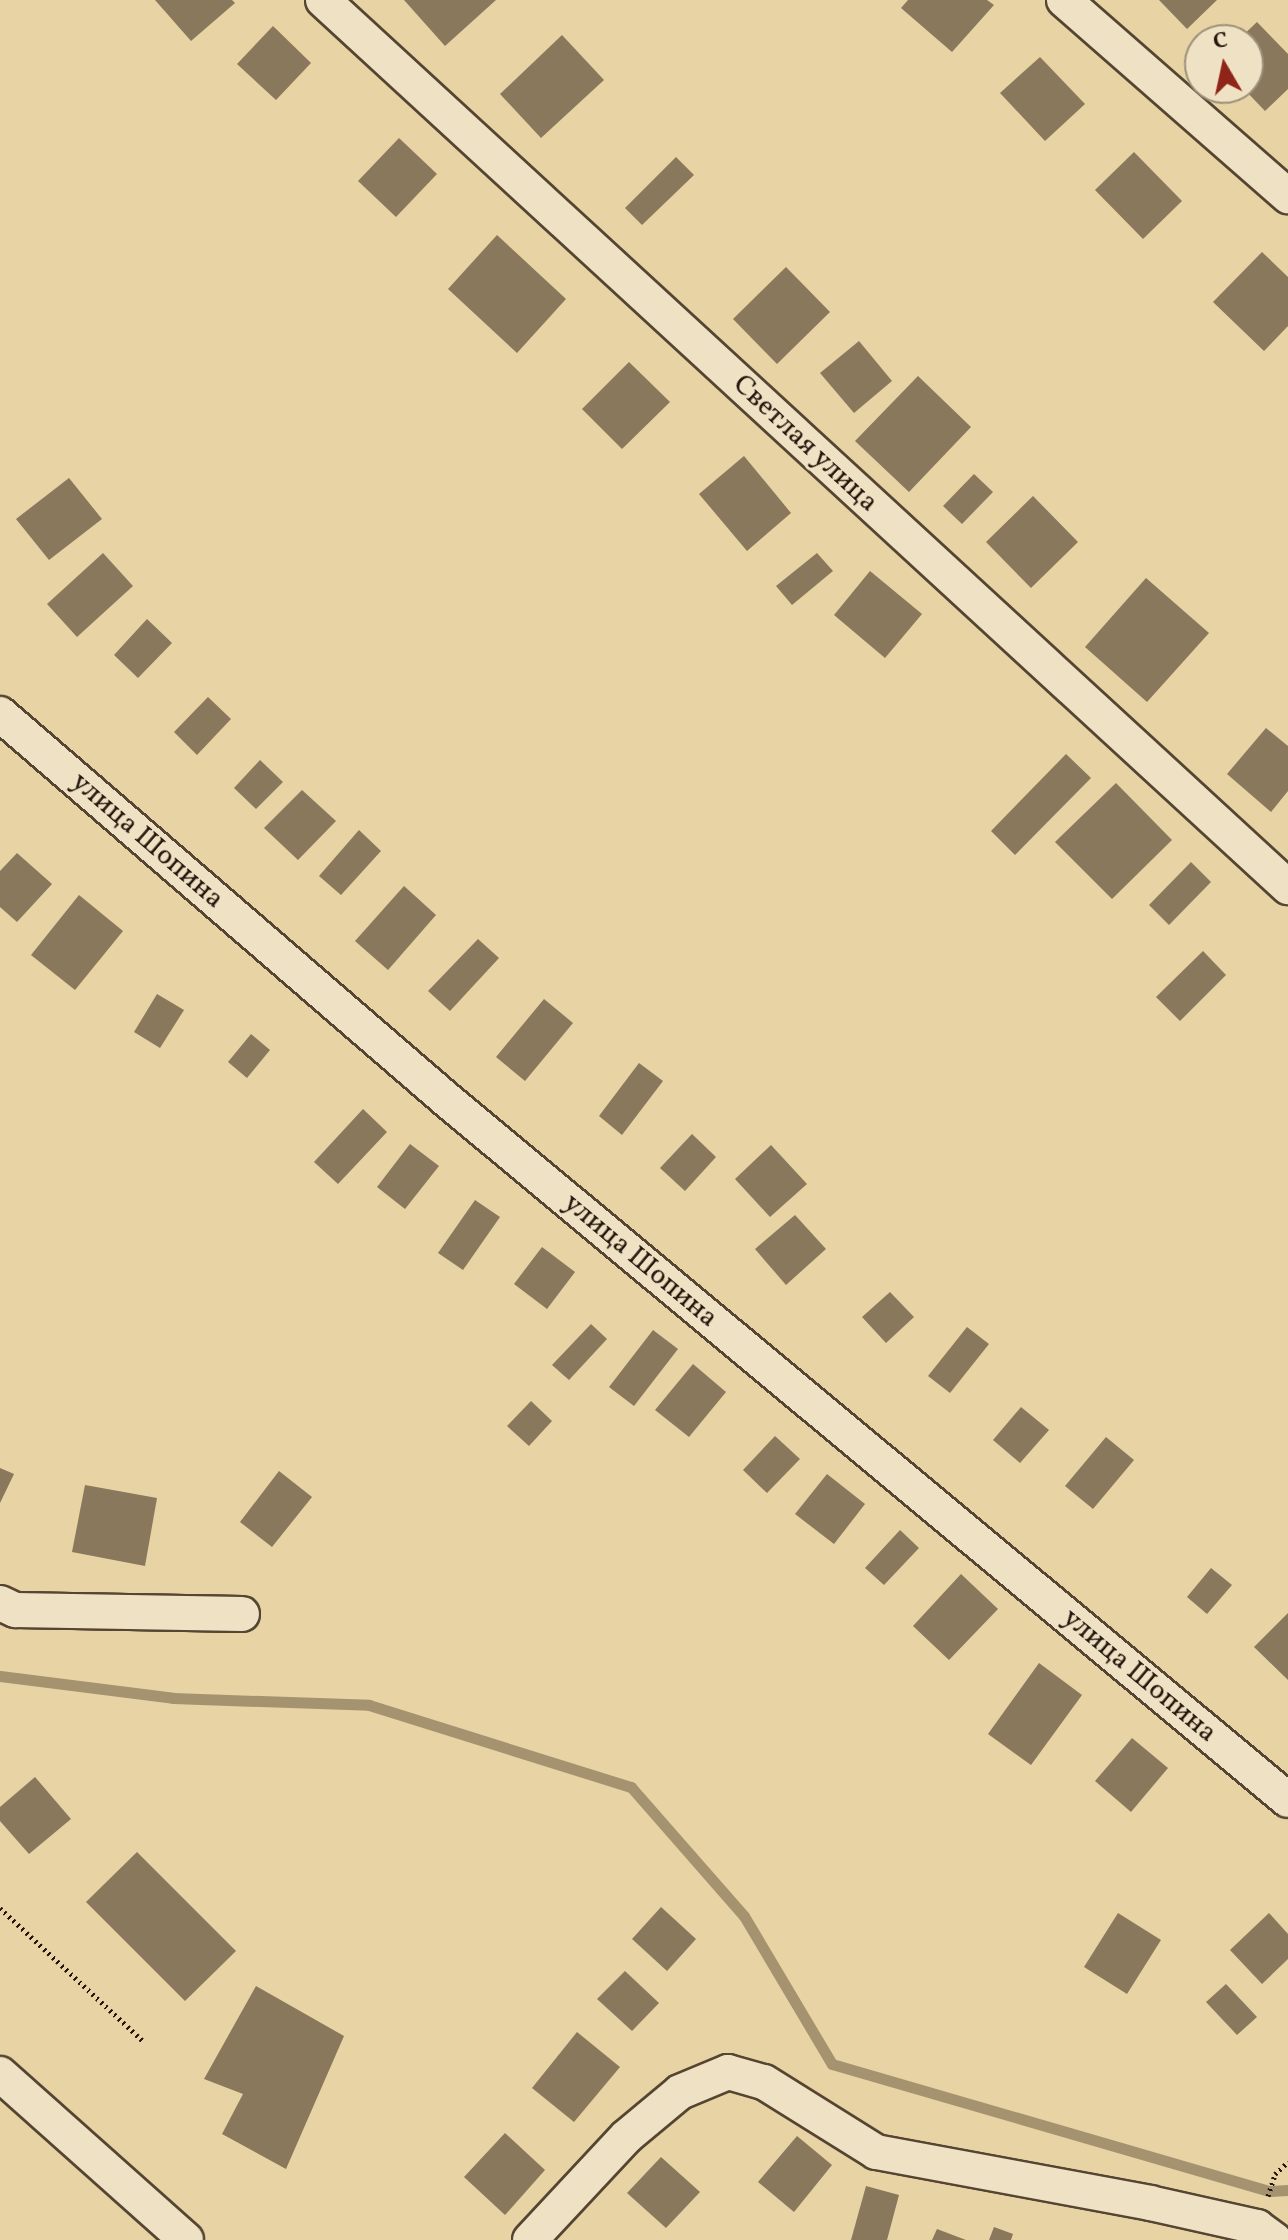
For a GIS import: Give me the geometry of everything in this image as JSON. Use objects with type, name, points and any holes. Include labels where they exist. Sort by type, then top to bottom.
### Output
[{"type":"street","name":"Светлая улица","points":[[323,0],[1288,887]]},
{"type":"street","points":[[1064,0],[1288,196]]},
{"type":"street","name":"улица Шопина","points":[[0,714],[447,1100],[1288,1800]]},
{"type":"street","points":[[0,1603],[15,1610],[242,1614]]},
{"type":"street","points":[[530,2240],[626,2137],[680,2092],[728,2072],[764,2082],[876,2152],[1150,2203],[1257,2227],[1275,2240]]},
{"type":"street","points":[[0,2074],[186,2240]]},
{"type":"path","points":[[0,1908],[142,2040]]},
{"type":"path","points":[[1266,2202],[1275,2174],[1288,2162]]},
{"type":"building","points":[[155,0],[232,0],[235,3],[191,41]]},
{"type":"building","points":[[404,0],[496,0],[445,46]]},
{"type":"building","points":[[908,0],[987,0],[994,5],[952,52],[901,8]]},
{"type":"building","points":[[1159,0],[1217,0],[1192,24],[1184,26]]},
{"type":"building","points":[[273,26],[311,63],[276,100],[237,64]]},
{"type":"building","points":[[1264,29],[1288,54],[1288,89],[1265,111],[1258,104],[1264,104]]},
{"type":"building","points":[[562,35],[604,80],[541,138],[500,94]]},
{"type":"building","points":[[1040,57],[1085,104],[1045,141],[1000,93]]},
{"type":"building","points":[[399,138],[437,174],[396,217],[358,181]]},
{"type":"building","points":[[1134,152],[1182,201],[1143,239],[1095,190]]},
{"type":"building","points":[[676,157],[694,175],[642,225],[625,208]]},
{"type":"building","points":[[497,235],[566,299],[517,353],[448,289]]},
{"type":"building","points":[[1262,252],[1288,277],[1288,326],[1264,351],[1213,302]]},
{"type":"building","points":[[786,267],[830,312],[777,364],[733,319]]},
{"type":"building","points":[[859,341],[892,381],[854,413],[820,373]]},
{"type":"building","points":[[629,362],[670,402],[622,449],[582,409]]},
{"type":"building","points":[[918,376],[971,427],[909,492],[855,441]]},
{"type":"building","points":[[744,456],[791,513],[747,551],[699,494]]},
{"type":"building","points":[[974,474],[993,492],[962,524],[943,506]]},
{"type":"building","points":[[69,478],[102,519],[49,560],[16,519]]},
{"type":"building","points":[[1033,496],[1078,542],[1031,588],[986,542]]},
{"type":"building","points":[[103,553],[133,586],[77,637],[47,604]]},
{"type":"building","points":[[817,553],[833,571],[792,605],[776,586]]},
{"type":"building","points":[[870,571],[922,614],[885,658],[834,615]]},
{"type":"building","points":[[1146,578],[1209,633],[1147,702],[1085,647]]},
{"type":"building","points":[[147,619],[172,643],[138,678],[114,655]]},
{"type":"building","points":[[208,697],[231,719],[197,755],[174,732]]},
{"type":"building","points":[[1266,728],[1288,746],[1288,791],[1271,812],[1227,774]]},
{"type":"building","points":[[1066,754],[1091,778],[1015,855],[991,831]]},
{"type":"building","points":[[260,760],[283,782],[256,809],[234,788]]},
{"type":"building","points":[[1116,783],[1172,840],[1112,899],[1055,842]]},
{"type":"building","points":[[302,790],[336,821],[298,860],[264,828]]},
{"type":"building","points":[[359,830],[381,851],[341,895],[319,876]]},
{"type":"building","points":[[17,853],[52,884],[17,922],[0,907],[0,871]]},
{"type":"building","points":[[1191,862],[1211,882],[1169,925],[1149,905]]},
{"type":"building","points":[[404,886],[436,915],[388,970],[355,941]]},
{"type":"building","points":[[79,895],[123,931],[75,990],[31,955]]},
{"type":"building","points":[[478,939],[499,958],[450,1011],[428,991]]},
{"type":"building","points":[[1203,951],[1226,975],[1180,1021],[1156,997]]},
{"type":"building","points":[[157,994],[184,1010],[160,1048],[134,1032]]},
{"type":"building","points":[[544,999],[573,1023],[525,1081],[496,1057]]},
{"type":"building","points":[[251,1034],[270,1050],[247,1078],[228,1062]]},
{"type":"building","points":[[639,1063],[663,1081],[622,1135],[599,1116]]},
{"type":"building","points":[[363,1109],[387,1132],[338,1184],[314,1162]]},
{"type":"building","points":[[692,1134],[716,1157],[685,1191],[660,1168]]},
{"type":"building","points":[[410,1144],[439,1166],[405,1209],[377,1187]]},
{"type":"building","points":[[771,1145],[807,1184],[770,1217],[735,1179]]},
{"type":"building","points":[[475,1200],[500,1217],[463,1270],[438,1253]]},
{"type":"building","points":[[795,1215],[826,1249],[786,1285],[755,1249]]},
{"type":"building","points":[[542,1247],[575,1272],[547,1309],[514,1284]]},
{"type":"building","points":[[890,1292],[914,1317],[886,1343],[862,1317]]},
{"type":"building","points":[[591,1324],[607,1339],[569,1380],[552,1365]]},
{"type":"building","points":[[967,1327],[989,1344],[950,1393],[928,1376]]},
{"type":"building","points":[[653,1330],[678,1349],[634,1406],[609,1387]]},
{"type":"building","points":[[693,1364],[726,1392],[689,1437],[655,1410]]},
{"type":"building","points":[[531,1401],[552,1421],[529,1446],[507,1426]]},
{"type":"building","points":[[1021,1407],[1049,1430],[1020,1463],[993,1440]]},
{"type":"building","points":[[775,1436],[800,1459],[767,1493],[743,1470]]},
{"type":"building","points":[[1106,1437],[1134,1460],[1093,1509],[1065,1486]]},
{"type":"building","points":[[0,1468],[14,1474],[0,1503]]},
{"type":"building","points":[[279,1471],[312,1497],[272,1547],[240,1522]]},
{"type":"building","points":[[827,1474],[865,1504],[834,1544],[795,1514]]},
{"type":"building","points":[[85,1485],[157,1498],[145,1566],[72,1552]]},
{"type":"building","points":[[900,1530],[919,1548],[884,1585],[865,1568]]},
{"type":"building","points":[[1211,1568],[1232,1585],[1207,1614],[1187,1597]]},
{"type":"building","points":[[961,1574],[998,1609],[949,1660],[913,1626]]},
{"type":"building","points":[[1288,1613],[1288,1680],[1254,1647]]},
{"type":"building","points":[[1039,1663],[1082,1695],[1031,1765],[988,1734]]},
{"type":"building","points":[[1132,1738],[1168,1768],[1131,1812],[1095,1781]]},
{"type":"building","points":[[35,1777],[71,1819],[29,1854],[0,1821],[0,1807]]},
{"type":"building","points":[[137,1852],[236,1951],[185,2001],[86,1902]]},
{"type":"building","points":[[661,1907],[696,1939],[667,1971],[632,1939]]},
{"type":"building","points":[[1118,1913],[1161,1940],[1127,1994],[1084,1967]]},
{"type":"building","points":[[1269,1913],[1288,1934],[1288,1959],[1262,1984],[1230,1950]]},
{"type":"building","points":[[625,1971],[659,2003],[632,2031],[597,1999]]},
{"type":"building","points":[[1226,1984],[1257,2017],[1237,2035],[1206,2002]]},
{"type":"building","points":[[256,1986],[344,2036],[286,2169],[222,2134],[243,2094],[204,2079]]},
{"type":"building","points":[[577,2032],[620,2067],[574,2122],[532,2088]]},
{"type":"building","points":[[505,2133],[545,2170],[505,2215],[464,2177]]},
{"type":"building","points":[[797,2136],[832,2165],[794,2212],[758,2182]]},
{"type":"building","points":[[661,2157],[700,2192],[666,2228],[627,2193]]},
{"type":"building","points":[[866,2186],[899,2195],[887,2240],[851,2240]]},
{"type":"building","points":[[994,2227],[1013,2234],[1011,2240],[989,2240]]},
{"type":"building","points":[[937,2229],[966,2240],[932,2240]]},
{"type":"waterway","points":[[0,1676],[173,1698],[369,1705],[631,1787],[744,1916],[832,2064],[1270,2191],[1288,2190]]}]
